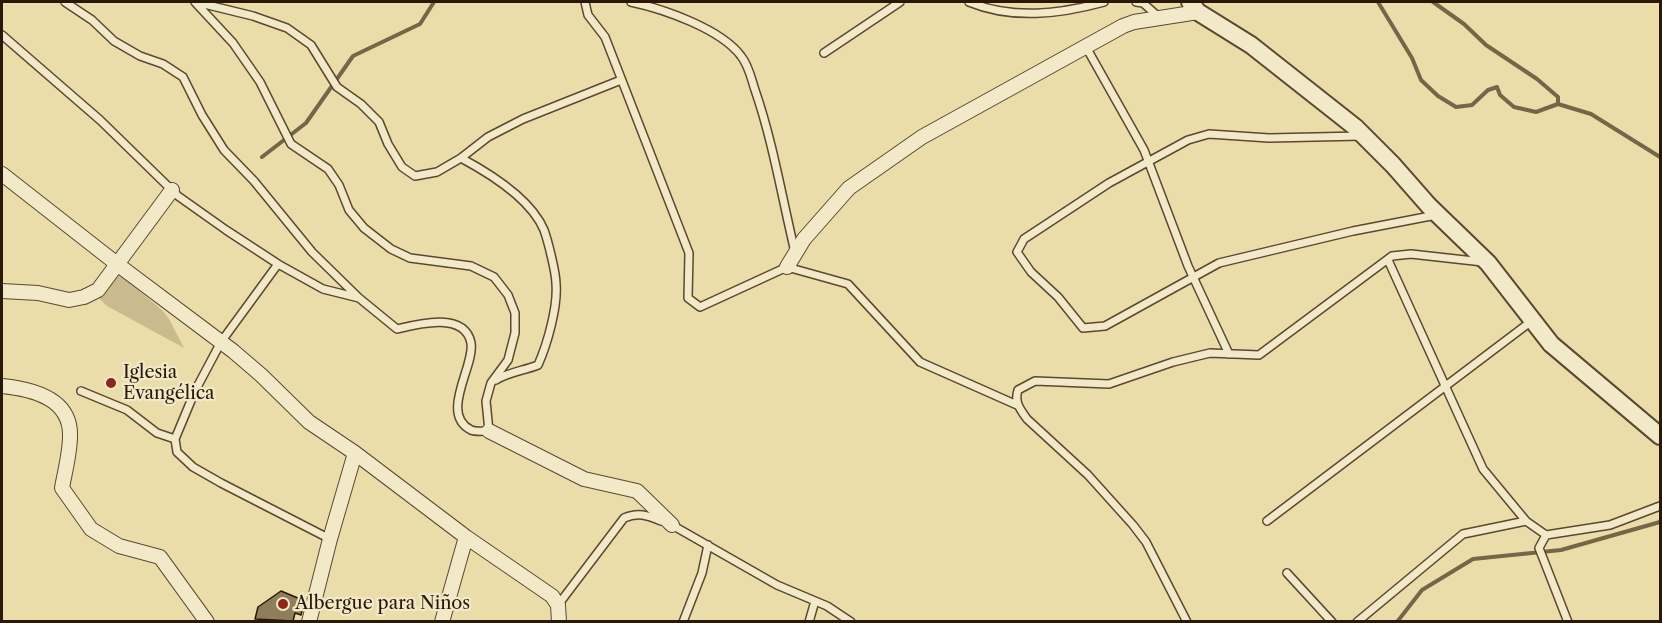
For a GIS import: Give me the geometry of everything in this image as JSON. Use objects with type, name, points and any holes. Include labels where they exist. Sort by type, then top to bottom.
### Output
[{"type":"street","points":[[787,267],[810,231],[849,188],[922,136],[1123,26],[1160,18],[1194,7],[1251,45],[1364,136],[1438,215],[1488,262],[1551,344],[1660,435]]},
{"type":"street","points":[[4,177],[221,342],[261,375],[309,422],[355,453],[466,537],[552,596],[558,605],[560,621]]},
{"type":"street","points":[[2,291],[38,293],[75,300],[98,290],[172,190]]},
{"type":"street","points":[[2,386],[50,397],[64,414],[71,435],[62,488],[91,529],[119,546],[160,557],[207,621]]},
{"type":"street","points":[[489,431],[584,479],[636,491],[672,525]]},
{"type":"street","points":[[309,621],[355,453]]},
{"type":"street","points":[[442,621],[466,537]]},
{"type":"lane","points":[[65,2],[92,20],[114,41],[140,56],[163,64],[183,77],[202,115],[224,150],[254,181],[312,252],[359,298],[397,329],[451,322],[465,331],[471,343],[458,414],[472,431],[489,431],[486,400],[491,383],[508,360],[515,333],[515,314],[508,295],[494,278],[471,266],[410,258],[391,249],[364,228],[349,210],[339,185],[328,169],[291,144],[260,82],[233,44],[196,2]]},
{"type":"lane","points":[[196,2],[254,16],[287,28],[311,45],[337,87],[361,104],[379,122],[388,144],[402,167],[415,176],[437,172],[461,158],[488,137],[523,119],[621,80]]},
{"type":"lane","points":[[585,2],[588,15],[605,37],[689,254],[687,298],[700,307],[787,267],[848,284],[920,362],[1017,405],[1027,419],[1088,476],[1133,525],[1146,542],[1186,621]]},
{"type":"lane","points":[[631,2],[664,11],[700,26],[726,40],[742,57],[759,100],[795,252]]},
{"type":"lane","points":[[824,52],[900,2]]},
{"type":"lane","points":[[969,2],[1009,13],[1044,13],[1079,9],[1104,2]]},
{"type":"lane","points":[[1136,2],[1143,3],[1160,18]]},
{"type":"lane","points":[[2,35],[108,128],[172,190],[226,230],[278,264],[323,289],[359,298]]},
{"type":"lane","points":[[1085,46],[1148,161],[1193,277],[1229,354]]},
{"type":"lane","points":[[1364,136],[1269,138],[1209,134],[1188,140],[1109,183],[1024,239],[1017,252],[1031,272],[1058,297],[1083,328],[1105,326],[1220,263],[1268,250],[1438,215]]},
{"type":"lane","points":[[461,158],[504,184],[530,209],[543,229],[556,284],[554,310],[544,351],[538,365],[507,373],[491,383]]},
{"type":"lane","points":[[1017,405],[1018,390],[1035,381],[1109,384],[1173,362],[1210,353],[1259,355],[1392,256],[1411,254],[1488,262]]},
{"type":"lane","points":[[1388,260],[1483,470],[1526,521],[1546,535],[1611,525],[1660,506]]},
{"type":"lane","points":[[278,264],[221,342],[195,391],[175,439],[177,452],[193,467],[330,539]]},
{"type":"lane","points":[[1267,520],[1533,320]]},
{"type":"lane","points":[[81,391],[127,410],[157,433],[175,439]]},
{"type":"lane","points":[[558,605],[624,518],[633,514],[646,514],[672,525],[777,585],[827,606],[852,621]]},
{"type":"lane","points":[[1357,621],[1463,534],[1526,521]]},
{"type":"lane","points":[[1546,535],[1539,548],[1568,621]]},
{"type":"lane","points":[[683,621],[702,573],[708,545]]},
{"type":"lane","points":[[1287,573],[1332,621]]},
{"type":"lane","points":[[809,621],[815,602]]},
{"type":"shaded area","points":[[111,271],[120,274],[163,311],[184,348],[107,306],[100,299],[99,295]]},
{"type":"building","name":"Albergue para Niños","points":[[281,591],[305,601],[301,615],[295,613],[293,621],[255,619],[258,607]]},
{"type":"waterway","points":[[262,157],[306,123],[353,56],[420,24],[434,2]]},
{"type":"waterway","points":[[1378,2],[1412,58],[1421,80],[1438,96],[1456,107],[1472,105],[1488,90],[1497,87],[1500,95],[1514,107],[1536,112],[1558,104],[1591,114],[1660,157]]},
{"type":"waterway","points":[[1433,2],[1464,24],[1486,45],[1537,79],[1558,97],[1558,104]]},
{"type":"waterway","points":[[1397,622],[1422,590],[1473,559],[1561,550],[1660,522]]},
{"type":"place","name":"Iglesia Evangélica","points":[[111,383]]},
{"type":"place","name":"Albergue para Niños","points":[[283,604]]}]
